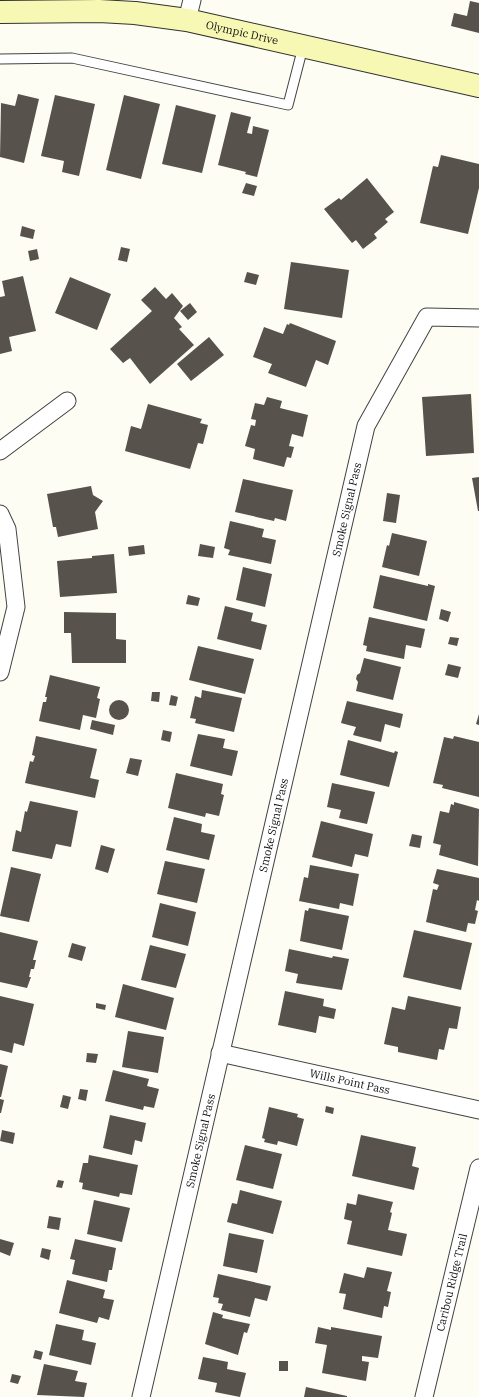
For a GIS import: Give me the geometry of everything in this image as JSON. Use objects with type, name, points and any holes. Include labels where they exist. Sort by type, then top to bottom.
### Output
[{"type":"street","name":"Olympic Drive","points":[[0,12],[99,11],[135,13],[189,10],[303,47],[479,86]]},
{"type":"street","name":"Smoke Signal Pass","points":[[141,1397],[366,426],[427,317],[479,318]]},
{"type":"street","points":[[0,451],[67,401]]},
{"type":"street","points":[[0,514],[7,529],[16,607],[0,672]]},
{"type":"street","name":"Wills Point Pass","points":[[220,1052],[479,1110]]},
{"type":"street","name":"Caribou Ridge Trail","points":[[424,1397],[479,1168]]},
{"type":"lane","points":[[0,59],[72,58],[288,105],[303,47]]},
{"type":"building","points":[[470,1],[479,3],[479,33],[451,26],[454,13],[467,16]]},
{"type":"building","points":[[18,94],[39,99],[24,163],[0,157],[1,103],[15,106]]},
{"type":"building","points":[[55,95],[95,104],[79,176],[62,172],[64,161],[41,156]]},
{"type":"building","points":[[124,95],[160,104],[141,179],[106,170]]},
{"type":"building","points":[[176,105],[216,115],[202,173],[162,164]]},
{"type":"building","points":[[231,112],[251,117],[247,133],[252,134],[253,126],[269,130],[257,177],[245,174],[246,172],[218,165]]},
{"type":"building","points":[[441,155],[479,164],[479,188],[468,234],[420,223],[433,166],[438,167]]},
{"type":"building","points":[[367,178],[394,212],[385,219],[388,222],[374,234],[377,238],[363,249],[356,240],[352,243],[324,209],[339,198],[341,200]]},
{"type":"building","points":[[246,183],[257,186],[254,196],[242,193]]},
{"type":"building","points":[[22,226],[35,230],[33,239],[20,236]]},
{"type":"building","points":[[121,247],[130,249],[127,262],[118,260]]},
{"type":"building","points":[[37,249],[39,259],[30,261],[28,251]]},
{"type":"building","points":[[291,262],[349,270],[342,318],[284,309]]},
{"type":"building","points":[[247,272],[259,275],[256,285],[244,282]]},
{"type":"building","points":[[23,276],[36,331],[9,337],[12,351],[0,354],[0,297],[5,296],[2,281]]},
{"type":"building","points":[[70,277],[111,294],[97,330],[55,313]]},
{"type":"building","points":[[155,287],[166,299],[172,293],[183,306],[174,318],[182,327],[179,329],[194,345],[150,384],[130,358],[123,363],[110,349],[152,311],[141,300]]},
{"type":"building","points":[[190,303],[197,312],[188,320],[180,311]]},
{"type":"building","points":[[290,323],[336,341],[328,365],[316,360],[306,387],[268,373],[272,364],[253,357],[264,327],[283,334],[287,324],[289,325]]},
{"type":"building","points":[[209,337],[224,355],[191,381],[177,364]]},
{"type":"building","points":[[471,394],[474,453],[426,456],[422,397]]},
{"type":"building","points":[[267,397],[282,401],[280,408],[308,415],[303,437],[292,434],[289,446],[294,447],[291,458],[287,457],[284,467],[253,459],[255,449],[245,446],[251,425],[255,426],[256,420],[251,419],[255,403],[264,405]]},
{"type":"building","points":[[148,404],[202,419],[200,423],[208,425],[203,444],[198,443],[190,469],[125,451],[131,426],[141,429]]},
{"type":"building","points":[[479,477],[479,511],[478,511],[472,478]]},
{"type":"building","points":[[243,479],[293,490],[286,521],[275,518],[274,521],[235,512]]},
{"type":"building","points":[[91,486],[93,495],[103,501],[95,512],[98,529],[58,537],[56,527],[53,527],[47,494]]},
{"type":"building","points":[[387,493],[400,495],[396,523],[383,521]]},
{"type":"building","points":[[230,521],[264,529],[262,537],[276,540],[271,564],[228,555],[230,550],[224,548]]},
{"type":"building","points":[[392,533],[427,541],[419,576],[382,567],[387,545],[389,546]]},
{"type":"building","points":[[200,544],[215,547],[213,558],[198,556]]},
{"type":"building","points":[[144,545],[145,554],[129,556],[128,547]]},
{"type":"building","points":[[114,554],[117,593],[60,597],[57,561],[92,558],[92,556]]},
{"type":"building","points":[[243,567],[272,574],[265,607],[236,600]]},
{"type":"building","points":[[380,575],[428,586],[428,584],[435,586],[427,621],[373,608]]},
{"type":"building","points":[[188,595],[200,598],[198,606],[186,604]]},
{"type":"building","points":[[225,606],[253,613],[251,621],[267,625],[261,650],[217,639]]},
{"type":"building","points":[[441,609],[451,612],[448,622],[439,619]]},
{"type":"building","points":[[64,612],[116,613],[116,639],[126,640],[126,663],[72,663],[71,633],[64,633]]},
{"type":"building","points":[[369,617],[425,629],[421,648],[406,645],[404,659],[366,651],[367,646],[363,645]]},
{"type":"building","points":[[450,637],[459,638],[457,646],[448,644]]},
{"type":"building","points":[[198,646],[254,659],[245,694],[189,680]]},
{"type":"building","points":[[364,658],[401,667],[393,700],[356,691],[358,682],[356,679],[357,675],[360,673]]},
{"type":"building","points":[[448,664],[461,667],[458,678],[445,675]]},
{"type":"building","points":[[50,675],[100,687],[97,698],[100,699],[96,718],[83,715],[80,730],[39,721],[43,702],[46,702],[47,697],[45,697]]},
{"type":"building","points":[[202,690],[242,698],[234,732],[195,723],[196,719],[190,718],[195,696],[201,698]]},
{"type":"building","points":[[152,692],[160,692],[159,702],[151,701]]},
{"type":"building","points":[[171,695],[178,697],[176,706],[169,705]]},
{"type":"building","points":[[119,700],[126,703],[129,710],[126,717],[119,720],[112,717],[109,710],[112,703]]},
{"type":"building","points":[[347,701],[403,714],[400,728],[385,724],[381,742],[353,735],[356,727],[341,723]]},
{"type":"building","points":[[479,714],[479,725],[476,724]]},
{"type":"building","points":[[92,720],[115,725],[113,735],[90,729]]},
{"type":"building","points":[[163,730],[172,732],[170,742],[161,740]]},
{"type":"building","points":[[198,734],[225,739],[223,748],[238,751],[232,776],[190,766]]},
{"type":"building","points":[[36,736],[97,749],[90,778],[99,780],[95,798],[25,783],[30,761],[33,762],[35,756],[32,755]]},
{"type":"building","points":[[454,736],[479,742],[479,797],[442,788],[443,785],[433,783],[444,737],[453,739]]},
{"type":"building","points":[[348,740],[394,753],[395,751],[398,752],[389,787],[340,775]]},
{"type":"building","points":[[130,758],[142,760],[138,776],[126,773]]},
{"type":"building","points":[[176,773],[223,784],[221,794],[224,795],[219,816],[206,813],[205,817],[168,808]]},
{"type":"building","points":[[332,783],[375,792],[367,824],[339,818],[341,810],[327,807]]},
{"type":"building","points":[[30,801],[78,811],[71,847],[56,844],[52,859],[12,851],[16,830],[21,832],[25,811],[27,812]]},
{"type":"building","points":[[454,802],[479,809],[478,866],[439,855],[441,845],[433,843],[440,811],[449,813],[451,804],[454,805]]},
{"type":"building","points":[[174,817],[202,824],[201,832],[215,835],[209,860],[166,850]]},
{"type":"building","points":[[321,821],[373,834],[368,857],[355,854],[352,867],[312,857]]},
{"type":"building","points":[[412,834],[422,836],[420,848],[409,846]]},
{"type":"building","points":[[101,845],[115,849],[108,873],[95,869]]},
{"type":"building","points":[[165,861],[205,869],[197,903],[157,894]]},
{"type":"building","points":[[310,865],[359,874],[353,906],[340,903],[339,909],[299,901],[304,877],[308,878]]},
{"type":"building","points":[[11,867],[41,874],[29,922],[0,916]]},
{"type":"building","points":[[437,869],[479,878],[479,901],[477,900],[475,910],[478,911],[475,924],[468,923],[466,932],[426,922],[433,889],[437,890],[439,885],[433,883]]},
{"type":"building","points":[[160,903],[196,912],[188,946],[152,937]]},
{"type":"building","points":[[309,908],[349,916],[342,950],[300,941],[305,910],[308,911]]},
{"type":"building","points":[[414,930],[472,943],[461,990],[403,977]]},
{"type":"building","points":[[0,932],[38,941],[33,960],[36,960],[34,969],[31,969],[29,977],[31,977],[27,988],[0,982]]},
{"type":"building","points":[[72,943],[86,947],[82,961],[68,957]]},
{"type":"building","points":[[150,945],[186,954],[176,988],[141,980]]},
{"type":"building","points":[[289,949],[332,958],[333,956],[349,959],[342,990],[296,983],[298,974],[285,971]]},
{"type":"building","points":[[123,984],[174,998],[166,1030],[115,1017]]},
{"type":"building","points":[[285,991],[324,999],[323,1006],[336,1009],[334,1019],[319,1016],[316,1033],[278,1025]]},
{"type":"building","points":[[0,996],[34,1004],[24,1046],[14,1043],[12,1053],[0,1050]]},
{"type":"building","points":[[408,996],[461,1007],[457,1029],[449,1028],[444,1050],[439,1049],[437,1060],[398,1052],[398,1047],[384,1044],[392,1007],[405,1010]]},
{"type":"building","points":[[96,1003],[106,1005],[105,1010],[96,1008]]},
{"type":"building","points":[[128,1031],[164,1037],[158,1073],[122,1067]]},
{"type":"building","points":[[87,1053],[98,1054],[96,1063],[86,1062]]},
{"type":"building","points":[[0,1064],[8,1066],[1,1097],[0,1097]]},
{"type":"building","points":[[113,1070],[149,1079],[147,1086],[159,1089],[154,1108],[144,1106],[143,1110],[105,1101]]},
{"type":"building","points":[[80,1089],[88,1090],[86,1101],[78,1099]]},
{"type":"building","points":[[63,1095],[71,1097],[68,1109],[60,1107]]},
{"type":"building","points":[[0,1099],[4,1100],[1,1113],[0,1113]]},
{"type":"building","points":[[326,1106],[334,1108],[333,1114],[325,1112]]},
{"type":"building","points":[[269,1107],[298,1114],[297,1117],[304,1119],[297,1146],[278,1141],[277,1145],[264,1142],[265,1139],[262,1138]]},
{"type":"building","points":[[110,1115],[146,1123],[142,1142],[135,1140],[132,1155],[103,1148]]},
{"type":"building","points":[[2,1130],[15,1133],[13,1144],[0,1141]]},
{"type":"building","points":[[361,1135],[416,1147],[412,1166],[419,1168],[414,1190],[352,1176]]},
{"type":"building","points":[[245,1145],[282,1154],[273,1189],[236,1180]]},
{"type":"building","points":[[89,1155],[138,1165],[132,1195],[120,1193],[119,1197],[82,1189],[83,1183],[79,1182],[83,1163],[88,1163]]},
{"type":"building","points":[[58,1180],[64,1181],[62,1188],[56,1187]]},
{"type":"building","points":[[240,1190],[282,1201],[273,1234],[227,1222],[232,1203],[237,1204]]},
{"type":"building","points":[[358,1194],[393,1202],[388,1230],[407,1234],[402,1256],[347,1244],[352,1221],[344,1219],[347,1203],[356,1205]]},
{"type":"building","points":[[94,1200],[130,1208],[122,1242],[87,1234]]},
{"type":"building","points":[[49,1216],[61,1218],[59,1230],[47,1228]]},
{"type":"building","points":[[229,1233],[264,1240],[257,1273],[223,1266]]},
{"type":"building","points":[[0,1239],[14,1243],[10,1256],[0,1252]]},
{"type":"building","points":[[75,1239],[116,1248],[112,1270],[109,1270],[107,1282],[72,1274],[75,1260],[70,1259]]},
{"type":"building","points":[[42,1248],[51,1250],[49,1260],[40,1257]]},
{"type":"building","points":[[367,1267],[392,1272],[387,1291],[391,1292],[388,1307],[384,1306],[382,1318],[343,1309],[346,1294],[339,1293],[344,1273],[364,1278]]},
{"type":"building","points":[[218,1274],[271,1286],[267,1301],[255,1298],[250,1317],[221,1310],[223,1304],[218,1303],[219,1298],[213,1297]]},
{"type":"building","points":[[67,1280],[105,1290],[103,1298],[114,1300],[109,1320],[99,1317],[97,1323],[59,1313]]},
{"type":"building","points":[[213,1312],[223,1315],[222,1318],[250,1324],[247,1333],[244,1332],[238,1355],[205,1344]]},
{"type":"building","points":[[56,1324],[84,1330],[82,1340],[96,1343],[91,1365],[49,1355]]},
{"type":"building","points":[[318,1327],[331,1330],[331,1327],[382,1336],[378,1358],[362,1356],[362,1361],[369,1362],[366,1381],[322,1373],[327,1345],[315,1343]]},
{"type":"building","points":[[35,1350],[43,1352],[41,1360],[33,1358]]},
{"type":"building","points":[[203,1357],[228,1362],[227,1369],[246,1373],[240,1397],[215,1392],[217,1383],[198,1379]]},
{"type":"building","points":[[279,1361],[288,1361],[288,1371],[279,1371]]},
{"type":"building","points":[[44,1364],[78,1371],[75,1381],[87,1383],[84,1397],[37,1395]]},
{"type":"building","points":[[12,1374],[21,1376],[18,1384],[10,1382]]},
{"type":"building","points":[[306,1387],[347,1396],[347,1397],[304,1397]]}]
